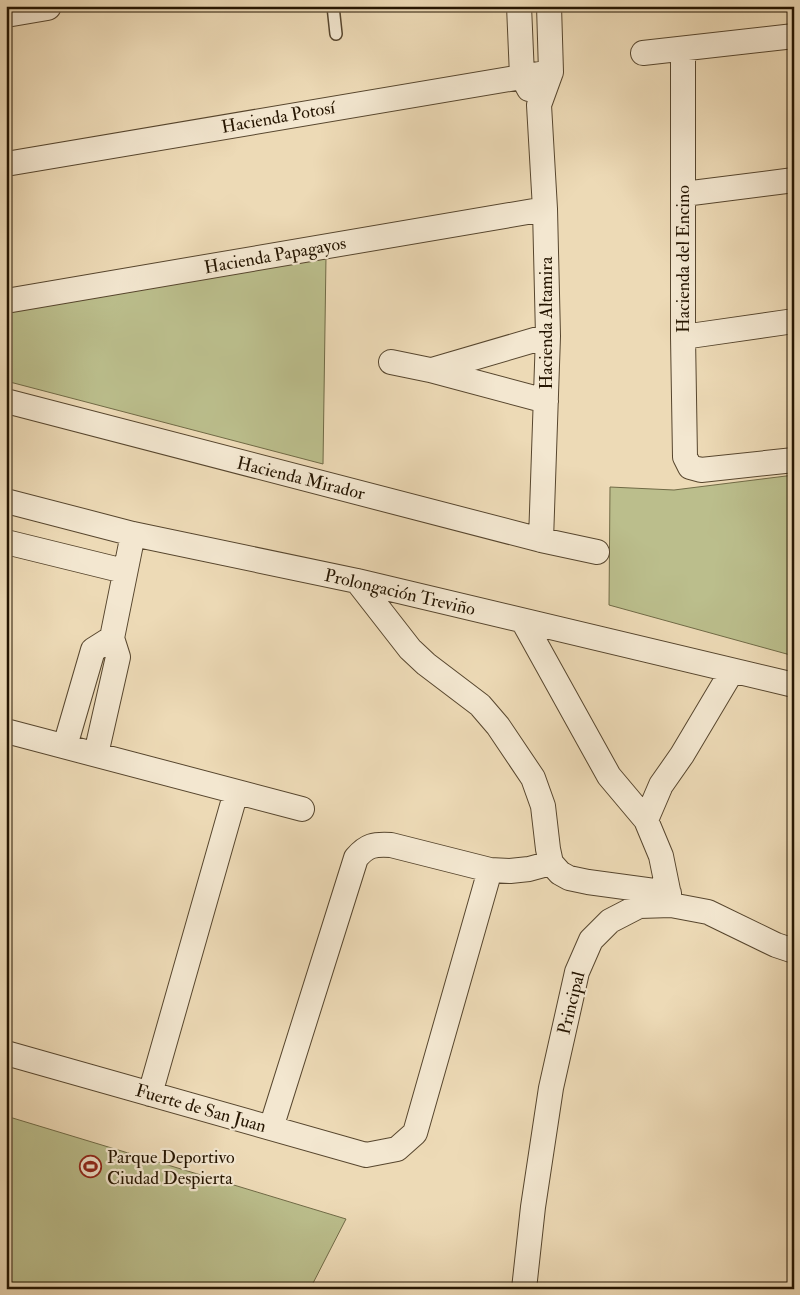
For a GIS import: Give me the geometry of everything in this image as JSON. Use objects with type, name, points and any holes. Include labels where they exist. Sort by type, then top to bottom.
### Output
[{"type":"street","points":[[6,13],[47,6]]},
{"type":"street","name":"Hacienda Altamira","points":[[519,6],[522,76],[539,106]]},
{"type":"street","name":"Hacienda Altamira","points":[[541,540],[548,336],[539,106],[550,72],[549,6]]},
{"type":"street","points":[[643,53],[794,36]]},
{"type":"street","name":"Hacienda del Encino","points":[[683,50],[685,457],[690,467],[701,470],[794,460]]},
{"type":"street","name":"Hacienda Potosí","points":[[6,164],[550,72]]},
{"type":"street","points":[[684,194],[794,180]]},
{"type":"street","name":"Hacienda Papagayos","points":[[6,300],[544,209]]},
{"type":"street","points":[[683,337],[794,321]]},
{"type":"street","points":[[430,370],[548,336]]},
{"type":"street","points":[[391,362],[430,370],[546,401]]},
{"type":"street","name":"Hacienda Mirador","points":[[6,401],[541,540],[597,552]]},
{"type":"street","name":"Prolongación Treviño","points":[[6,501],[132,534],[357,581],[794,685]]},
{"type":"street","points":[[96,754],[118,657],[112,638],[132,534]]},
{"type":"street","points":[[6,542],[124,571]]},
{"type":"street","points":[[357,581],[410,649],[426,664],[480,705],[498,726],[533,778],[543,806],[551,863],[560,873],[569,878],[670,899],[661,856],[646,820],[609,776],[523,621]]},
{"type":"street","points":[[65,746],[93,650],[112,638]]},
{"type":"street","points":[[646,820],[661,785],[682,755],[732,671]]},
{"type":"street","points":[[6,731],[302,809]]},
{"type":"street","points":[[150,1094],[236,792]]},
{"type":"street","points":[[271,1128],[356,858],[364,849],[377,844],[391,845],[490,870],[510,872],[551,863]]},
{"type":"street","name":"Fuerte de San Juan","points":[[6,1053],[366,1155],[396,1150],[415,1133],[490,870]]},
{"type":"street","name":"Principal","points":[[524,1289],[533,1207],[551,1088],[577,972],[591,940],[610,921],[639,906],[670,899],[708,912],[776,945],[794,951]]},
{"type":"lane","points":[[332,6],[336,34]]},
{"type":"green space","points":[[326,257],[323,464],[6,381],[6,311]]},
{"type":"green space","points":[[794,475],[794,656],[609,605],[610,487],[674,490]]},
{"type":"green space","name":"Parque Deportivo Ciudad Despierta","points":[[6,1116],[346,1219],[310,1289],[6,1289]]},
{"type":"place","name":"Parque Deportivo Ciudad Despierta","points":[[91,1167]]}]
